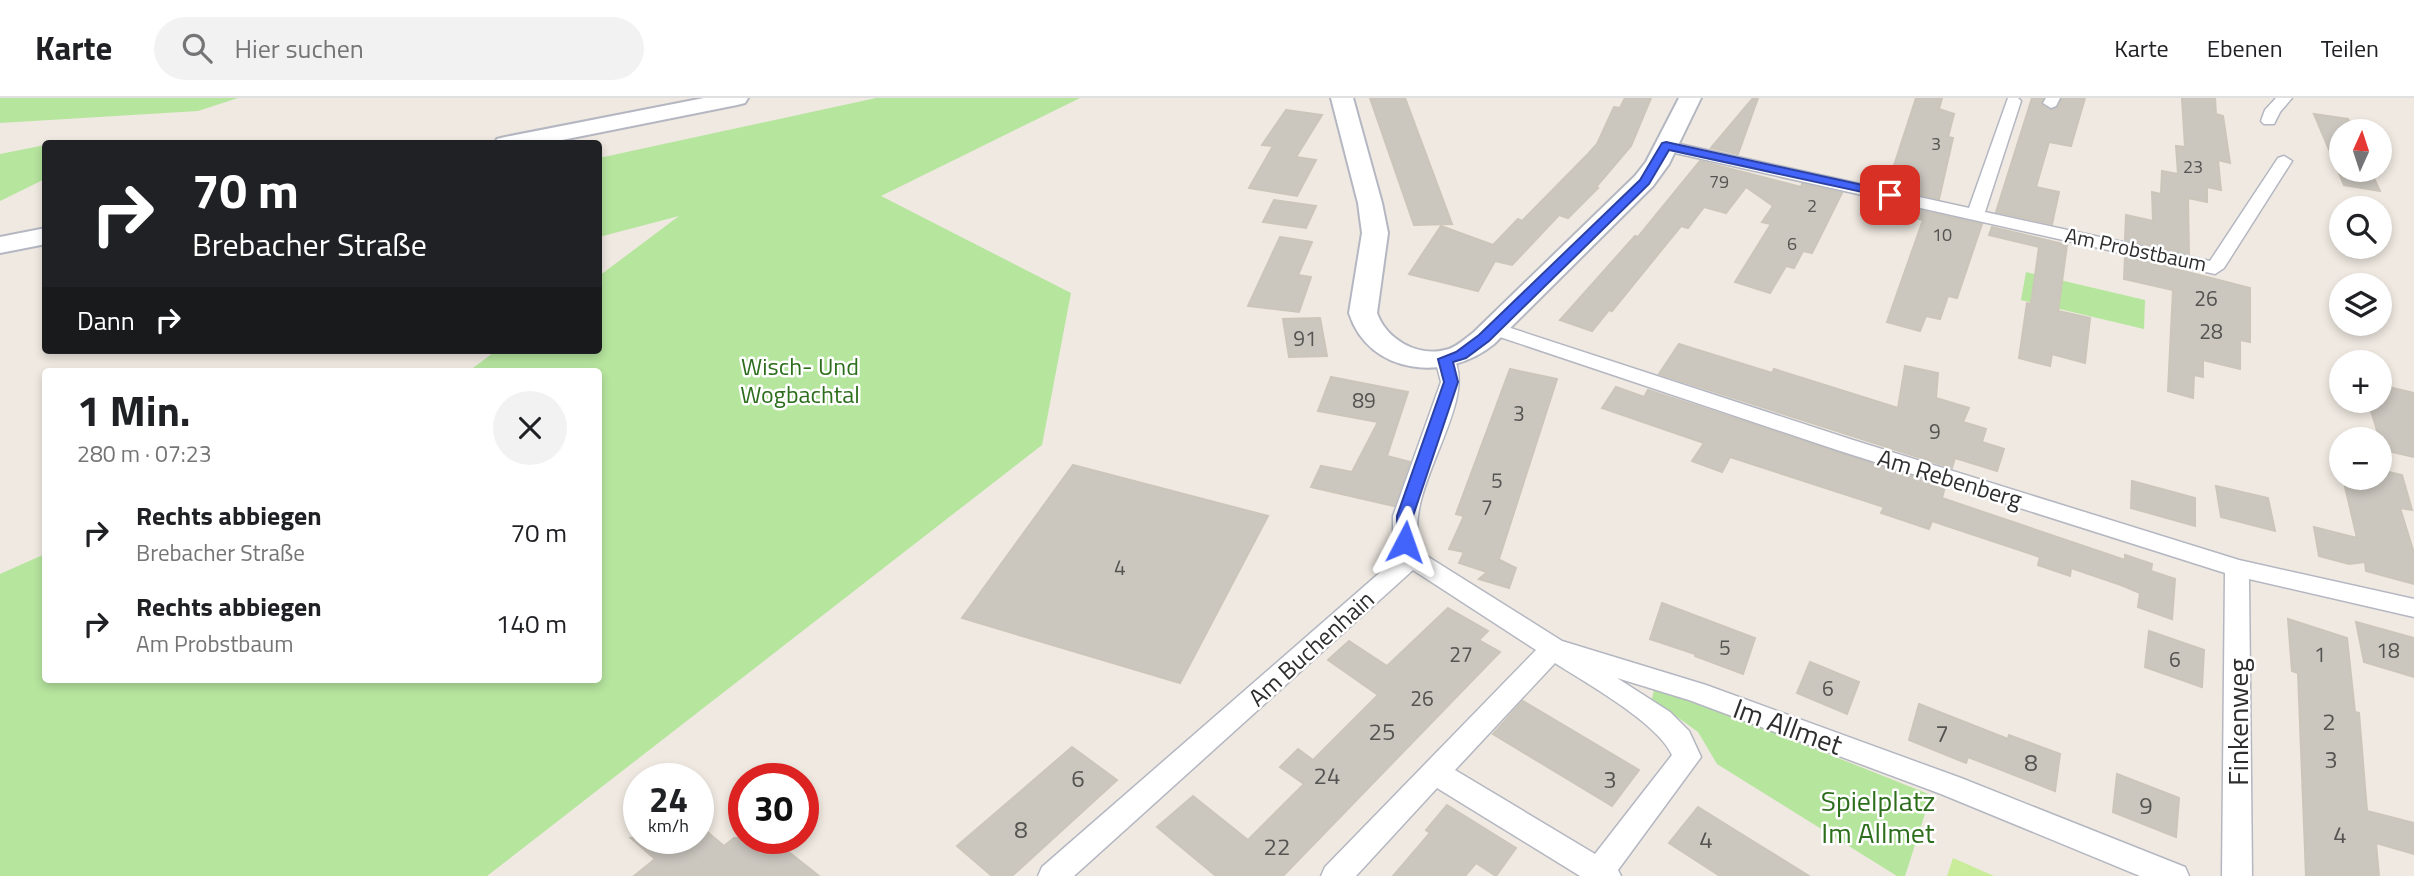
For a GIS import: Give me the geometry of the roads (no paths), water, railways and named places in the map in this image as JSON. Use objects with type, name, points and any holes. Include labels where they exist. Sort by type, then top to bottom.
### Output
[{"type":"street","points":[[525,140],[737,98]]},
{"type":"street","points":[[1342,98],[1370,203],[1375,233],[1363,313],[1366,326],[1388,348],[1432,359],[1461,355],[1473,347],[1644,181],[1666,146],[1690,98]]},
{"type":"street","points":[[2269,121],[2273,110],[2285,98]]},
{"type":"street","points":[[1976,213],[2013,101]]},
{"type":"street","name":"Am Probstbaum","points":[[1666,146],[2215,268],[2284,161]]},
{"type":"street","points":[[0,245],[42,237]]},
{"type":"street","name":"Am Rebenberg","points":[[1492,328],[1832,441],[2237,568],[2414,608]]},
{"type":"street","points":[[1412,558],[1405,542],[1405,516],[1451,382],[1445,359]]},
{"type":"street","name":"Im Allmet","points":[[1412,558],[1553,648],[1697,692],[1951,786],[2174,876]]},
{"type":"street","name":"Am Buchenhain","points":[[1053,876],[1412,558]]},
{"type":"street","name":"Finkenweg","points":[[2237,568],[2237,876]]},
{"type":"street","points":[[1336,876],[1434,772],[1553,648],[1660,720],[1679,739],[1687,757],[1603,874],[1434,772]]},
{"type":"park label","name":"Wisch- Und Wogbachtal","points":[[800,380]]},
{"type":"park label","name":"Spielplatz Im Allmet","points":[[1878,816]]}]
